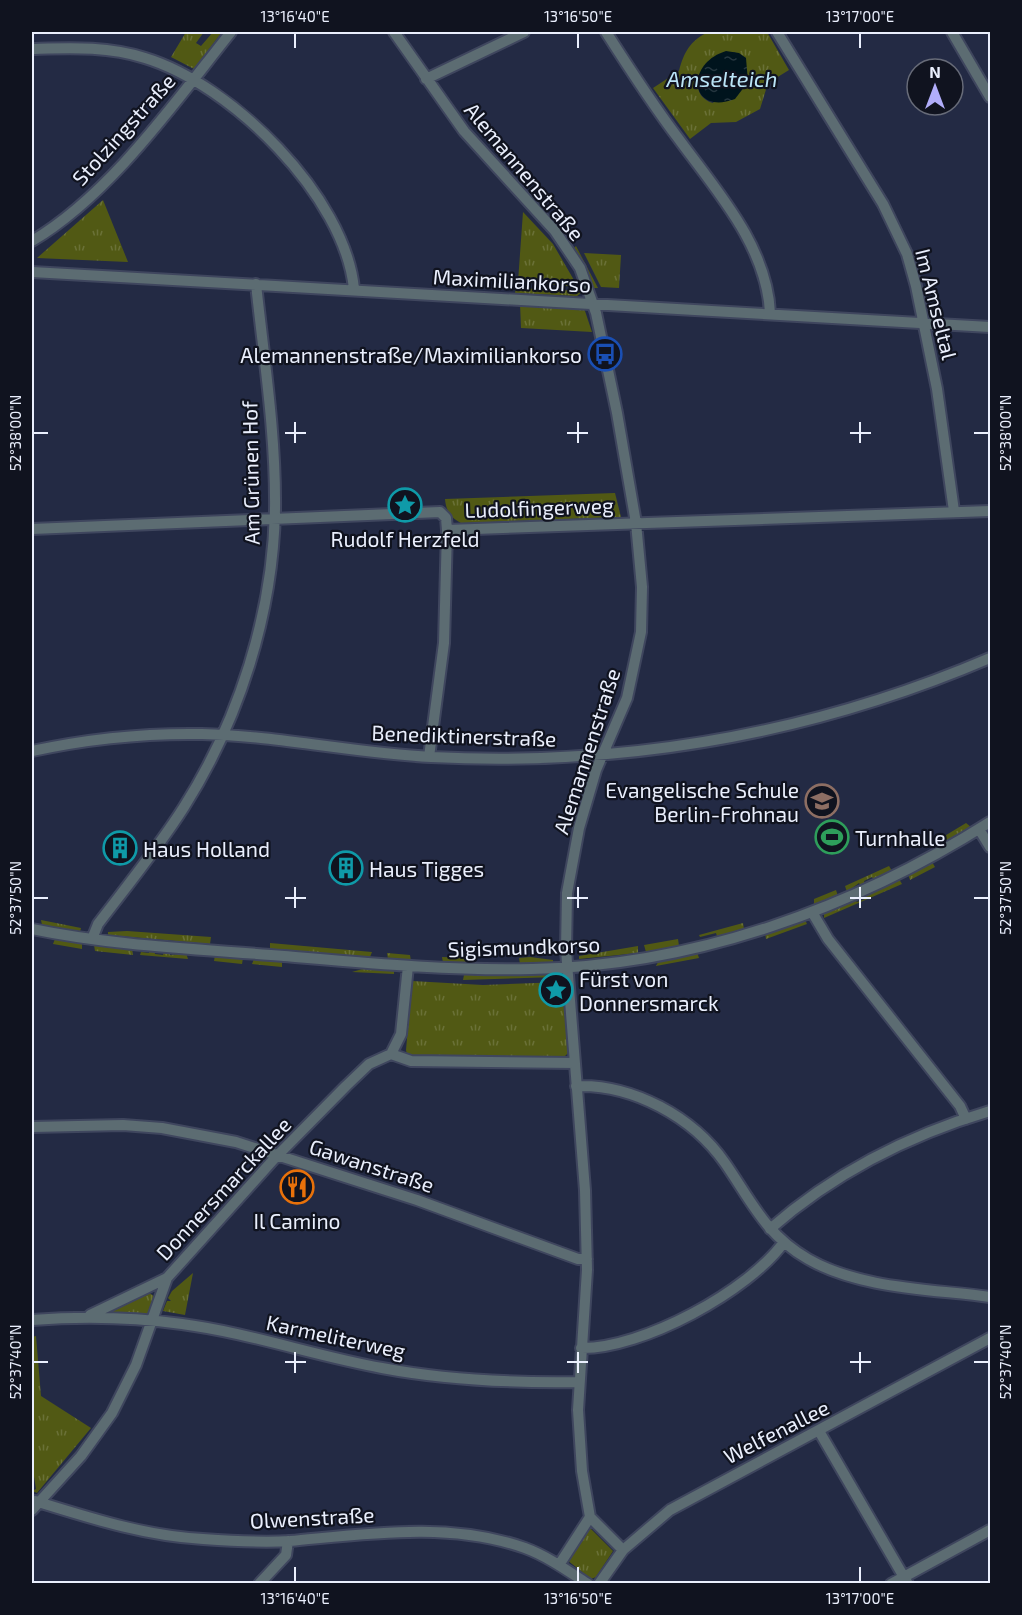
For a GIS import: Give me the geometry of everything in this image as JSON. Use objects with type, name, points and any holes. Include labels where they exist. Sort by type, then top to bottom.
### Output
[{"type":"street","name":"Stolzingstraße","points":[[32,241],[57,224],[106,180],[167,113],[231,32]]},
{"type":"street","name":"Alemannenstraße","points":[[394,32],[464,131],[564,242],[580,268],[593,304],[617,413],[636,524],[642,586],[641,632],[627,698],[588,795],[572,860],[567,907],[568,967],[585,1190],[587,1259],[578,1382],[578,1431],[590,1517]]},
{"type":"street","points":[[426,79],[524,32]]},
{"type":"street","points":[[606,32],[646,94],[737,221],[762,271],[770,299],[770,313]]},
{"type":"street","name":"Im Amseltal","points":[[777,32],[893,223],[909,263],[937,389],[954,511]]},
{"type":"street","points":[[952,32],[990,97]]},
{"type":"street","points":[[32,48],[82,47],[116,50],[155,61],[194,80],[247,118],[297,170],[331,224],[352,275],[354,289]]},
{"type":"street","name":"Maximiliankorso","points":[[32,272],[990,327]]},
{"type":"street","name":"Am Grünen Hof","points":[[92,939],[98,924],[184,807],[222,735],[247,673],[257,635],[266,596],[275,518],[270,412],[256,284]]},
{"type":"street","name":"Ludolfingerweg","points":[[32,529],[440,512],[445,513],[447,530],[990,511]]},
{"type":"street","points":[[429,757],[444,643],[447,530]]},
{"type":"street","name":"Benediktinerstraße","points":[[32,751],[148,735],[222,735],[429,757],[548,759],[602,756],[697,745],[812,720],[884,699],[990,658]]},
{"type":"street","name":"Sigismundkorso","points":[[32,929],[92,939],[408,966],[476,969],[568,967],[632,959],[696,947],[812,912],[894,877],[990,822]]},
{"type":"street","points":[[979,829],[990,847]]},
{"type":"street","points":[[812,912],[828,939],[960,1106],[966,1119]]},
{"type":"street","points":[[408,966],[401,1034],[391,1054],[411,1061],[575,1063]]},
{"type":"street","name":"Donnersmarckallee","points":[[34,1504],[81,1456],[112,1413],[136,1365],[167,1278],[278,1154],[369,1064],[391,1054]]},
{"type":"street","points":[[576,1086],[598,1087],[637,1097],[684,1121],[712,1146],[752,1209],[784,1242],[808,1259],[853,1276],[990,1297]]},
{"type":"street","points":[[770,1229],[842,1175],[890,1149],[990,1111]]},
{"type":"street","name":"Gawanstraße","points":[[32,1127],[86,1124],[162,1128],[236,1142],[470,1218],[578,1259],[587,1259]]},
{"type":"street","points":[[581,1348],[621,1341],[697,1311],[747,1279],[772,1257],[784,1242]]},
{"type":"street","name":"Karmeliterweg","points":[[87,1317],[167,1278]]},
{"type":"street","name":"Karmeliterweg","points":[[32,1320],[87,1317],[152,1321],[236,1334],[403,1372],[487,1380],[578,1382]]},
{"type":"street","name":"Welfenallee","points":[[599,1584],[623,1550],[670,1510],[990,1338]]},
{"type":"street","points":[[819,1431],[906,1580]]},
{"type":"street","name":"Olwenstraße","points":[[34,1504],[166,1535],[202,1539],[288,1541],[373,1533],[462,1536],[523,1547],[559,1565],[588,1584]]},
{"type":"street","points":[[559,1565],[590,1517],[623,1550]]},
{"type":"street","points":[[891,1584],[906,1580],[990,1530]]},
{"type":"street","points":[[259,1584],[286,1555],[288,1541]]},
{"type":"green space","points":[[186,32],[204,32],[196,43],[201,46],[213,32],[222,32],[194,69],[171,57]]},
{"type":"green space","points":[[708,32],[767,32],[789,70],[768,83],[760,109],[736,122],[711,123],[690,139],[653,88],[679,71],[689,48]],"holes":[[[734,52],[746,58],[713,103],[703,98],[699,92],[697,80]]]},
{"type":"green space","points":[[103,200],[128,262],[37,258]]},
{"type":"green space","points":[[523,212],[553,244],[578,287],[518,282]]},
{"type":"green space","points":[[576,246],[598,288],[594,288],[574,248]]},
{"type":"green space","points":[[584,253],[621,255],[619,288],[601,287]]},
{"type":"green space","points":[[516,288],[584,291],[577,296],[515,293]]},
{"type":"green space","points":[[520,303],[584,308],[592,332],[521,328]]},
{"type":"green space","points":[[615,493],[621,517],[461,523],[450,514],[445,499]]},
{"type":"green space","points":[[966,823],[971,827],[935,848],[933,843]]},
{"type":"green space","points":[[932,862],[935,867],[910,880],[908,874]]},
{"type":"green space","points":[[889,866],[892,871],[874,880],[872,877],[864,881],[865,884],[861,886],[859,883],[847,892],[845,886]]},
{"type":"green space","points":[[899,879],[902,884],[824,918],[824,913],[855,900],[857,902],[865,899],[864,896]]},
{"type":"green space","points":[[836,890],[838,896],[814,905],[814,899]]},
{"type":"green space","points":[[41,920],[81,928],[80,932],[42,925]]},
{"type":"green space","points":[[805,920],[807,924],[766,939],[765,933]]},
{"type":"green space","points":[[743,923],[744,929],[717,936],[716,933],[700,937],[699,935]]},
{"type":"green space","points":[[127,931],[211,937],[210,944],[108,935],[108,932]]},
{"type":"green space","points":[[55,939],[82,943],[82,949],[53,944]]},
{"type":"green space","points":[[678,939],[679,946],[646,952],[644,945]]},
{"type":"green space","points":[[270,943],[372,952],[370,957],[270,949]]},
{"type":"green space","points":[[94,945],[132,949],[133,955],[95,951]]},
{"type":"green space","points":[[638,946],[638,953],[579,959],[579,956]]},
{"type":"green space","points":[[149,950],[163,955],[164,951],[169,952],[170,955],[186,953],[188,959],[140,955],[141,952],[149,953]]},
{"type":"green space","points":[[697,952],[699,958],[656,966],[659,960]]},
{"type":"green space","points":[[387,953],[410,955],[411,961],[388,959]]},
{"type":"green space","points":[[215,955],[243,958],[242,964],[214,961]]},
{"type":"green space","points":[[442,957],[474,958],[473,964],[443,963]]},
{"type":"green space","points":[[519,958],[553,960],[553,962],[520,964]]},
{"type":"green space","points":[[254,959],[282,961],[282,967],[252,964]]},
{"type":"green space","points":[[366,968],[394,970],[394,974],[352,972]]},
{"type":"green space","points":[[556,973],[557,977],[463,980],[464,975]]},
{"type":"green space","points":[[412,981],[483,985],[563,982],[568,1053],[563,1058],[413,1057],[407,1055]]},
{"type":"green space","points":[[193,1273],[185,1315],[163,1311],[167,1301],[171,1301],[168,1298],[172,1291]]},
{"type":"green space","points":[[148,1292],[155,1297],[145,1316],[113,1314],[113,1309]]},
{"type":"green space","points":[[36,1336],[41,1396],[91,1428],[37,1493],[32,1491],[36,1489],[32,1464],[32,1337]]},
{"type":"green space","points":[[590,1528],[613,1551],[596,1577],[591,1579],[567,1560]]},
{"type":"water","name":"Amselteich","points":[[726,51],[739,53],[746,58],[748,82],[735,99],[720,102],[709,100],[701,95],[698,86],[699,76],[703,66],[712,57]]},
{"type":"place","name":"Alemannenstraße/Maximiliankorso","points":[[605,354]]},
{"type":"place","name":"Rudolf Herzfeld","points":[[405,505]]},
{"type":"place","name":"Evangelische Schule Berlin-Frohnau","points":[[822,801]]},
{"type":"place","name":"Turnhalle","points":[[832,837]]},
{"type":"place","name":"Haus Holland","points":[[120,848]]},
{"type":"place","name":"Haus Tigges","points":[[346,868]]},
{"type":"place","name":"Fürst von Donnersmarck","points":[[556,990]]},
{"type":"place","name":"Il Camino","points":[[297,1187]]}]
